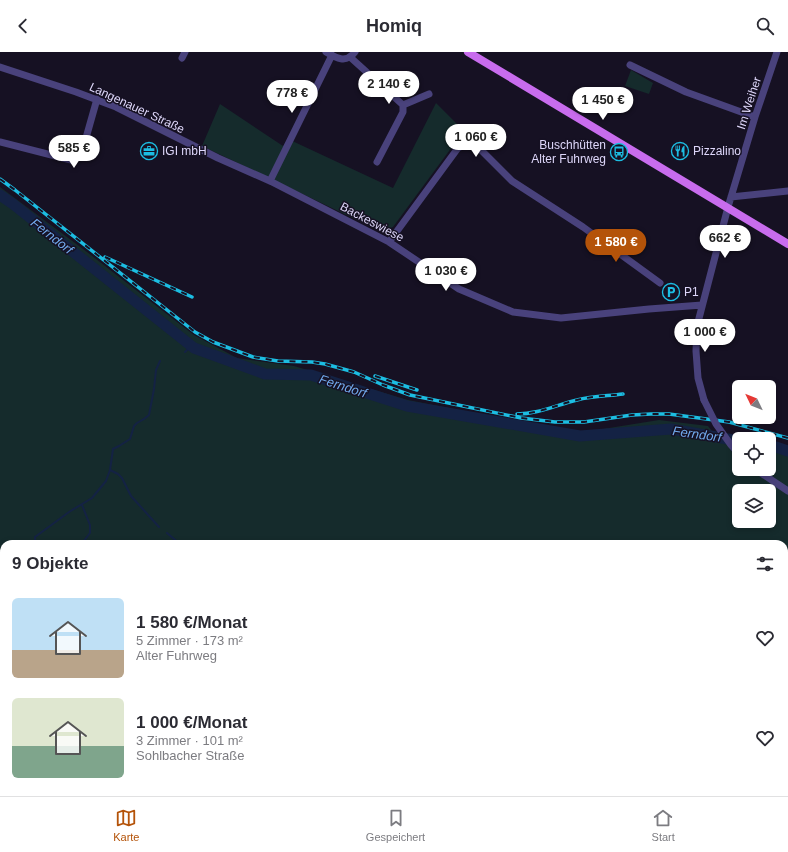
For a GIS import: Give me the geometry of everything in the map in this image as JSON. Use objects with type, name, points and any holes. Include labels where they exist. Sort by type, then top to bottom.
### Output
[{"type":"main road","points":[[468,52],[788,244]]},
{"type":"street","name":"Im Weiher","points":[[732,446],[716,424],[704,400],[698,378],[696,351],[697,326],[728,207],[755,117],[777,52]]},
{"type":"street","points":[[270,181],[329,54],[342,59],[352,55],[404,105]]},
{"type":"street","points":[[630,65],[686,92],[755,117]]},
{"type":"street","name":"Langenauer Straße","points":[[0,66],[116,107],[218,158]]},
{"type":"street","points":[[404,105],[429,94]]},
{"type":"street","points":[[0,142],[71,160],[76,159],[82,152],[97,100]]},
{"type":"street","points":[[377,162],[403,112],[404,105]]},
{"type":"street","points":[[389,242],[458,148],[468,144],[477,146],[512,181],[583,227],[660,283]]},
{"type":"street","name":"Backeswiese","points":[[218,158],[270,181],[389,242],[459,289],[513,312],[561,318],[702,305]]},
{"type":"street","points":[[731,197],[788,191]]},
{"type":"street","points":[[766,476],[788,490]]},
{"type":"green space","points":[[631,70],[653,83],[649,94],[625,86]]},
{"type":"green space","points":[[436,103],[469,136],[463,143],[452,147],[393,227],[382,232],[202,146],[220,104],[283,146],[288,139],[393,188]]},
{"type":"green space","points":[[0,187],[194,335],[237,358],[294,366],[408,400],[578,433],[659,420],[708,426],[718,439],[732,442],[732,476],[776,476],[777,451],[788,456],[788,540],[0,540]]},
{"type":"waterway","name":"Ferndorf","points":[[0,195],[194,348],[265,374],[311,375],[407,406],[580,436],[671,429],[732,440]]},
{"type":"waterway","points":[[185,352],[191,346]]},
{"type":"waterway","points":[[35,540],[35,537],[69,512],[92,498],[106,481],[110,470],[113,449],[130,439],[134,426],[149,415],[156,370],[160,361]]},
{"type":"waterway","name":"Ferndorf","points":[[776,447],[788,451]]},
{"type":"waterway","points":[[110,470],[122,478],[131,496],[159,527]]},
{"type":"waterway","points":[[82,505],[90,525],[90,533],[85,540]]},
{"type":"waterway","points":[[167,533],[175,540]]},
{"type":"railway","points":[[0,179],[195,332],[213,342],[253,357],[278,361],[325,364],[354,372],[410,395],[521,418],[555,422],[584,422],[632,415],[669,414],[729,422],[788,438]]},
{"type":"railway","points":[[105,257],[192,297]]},
{"type":"railway","points":[[375,376],[417,390]]},
{"type":"railway","points":[[517,414],[540,411],[583,399],[623,394]]},
{"type":"place","name":"IGI mbH","points":[[149,151]]},
{"type":"place","name":"Pizzalino","points":[[680,151]]},
{"type":"place","name":"Buschhütten Alter Fuhrweg","points":[[619,152]]},
{"type":"place","name":"P1","points":[[671,292]]}]
